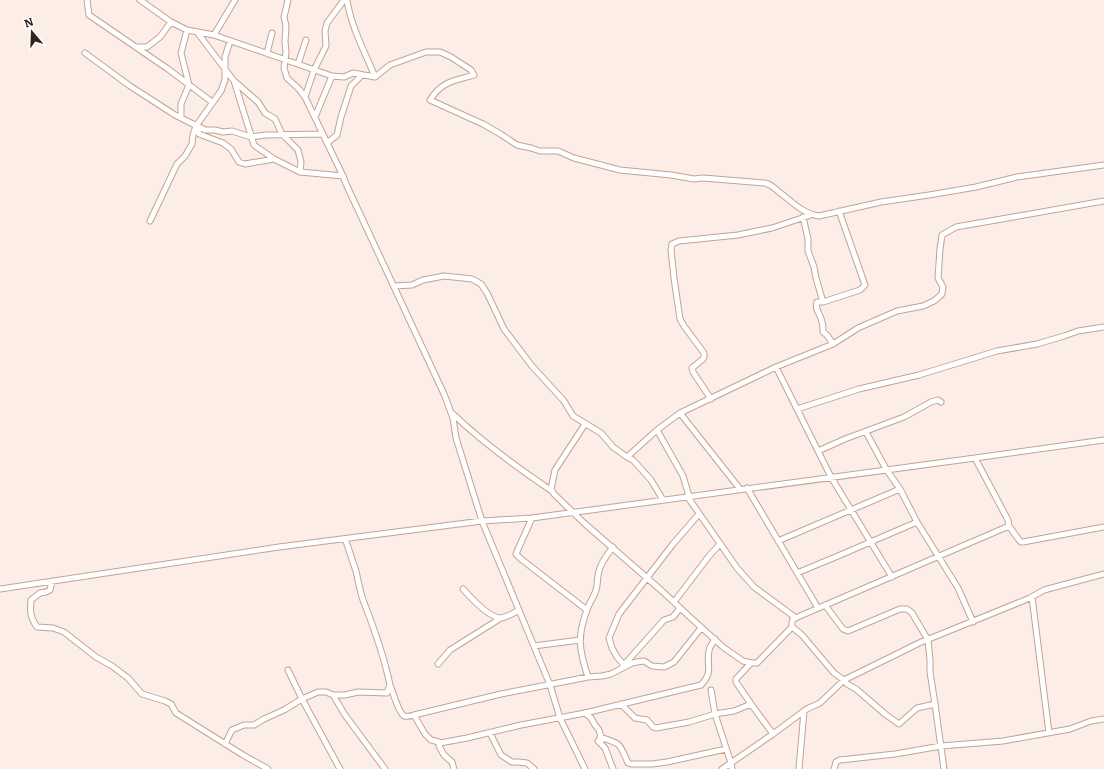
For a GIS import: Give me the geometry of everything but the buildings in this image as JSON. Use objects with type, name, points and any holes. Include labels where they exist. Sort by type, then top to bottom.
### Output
[{"type":"street","points":[[87,0],[89,14],[168,69],[212,102]]},
{"type":"street","points":[[140,0],[170,22],[187,30],[214,35],[332,76],[344,77],[353,73],[375,77],[390,65],[397,62],[426,52],[440,52],[471,70],[474,75],[446,83],[436,90],[430,100],[483,124],[517,146],[540,151],[558,151],[574,158],[620,170],[694,179],[703,178],[770,184],[811,215]]},
{"type":"street","points":[[288,0],[284,17],[286,26],[284,68],[287,78],[305,97],[328,143],[444,394],[452,414],[456,438],[482,521],[550,685],[560,718],[585,769]]},
{"type":"street","points":[[305,97],[314,70],[326,46],[325,31],[327,24],[346,0]]},
{"type":"street","points":[[346,0],[354,29],[375,77]]},
{"type":"street","points":[[214,35],[232,1]]},
{"type":"street","points":[[136,47],[148,47],[160,37],[170,22]]},
{"type":"street","points":[[181,118],[181,104],[189,85],[181,53],[187,30]]},
{"type":"street","points":[[197,32],[234,81],[258,102],[265,113],[275,119],[282,134],[298,150],[301,162],[300,172]]},
{"type":"street","points":[[267,53],[272,33]]},
{"type":"street","points":[[298,64],[306,40]]},
{"type":"street","points":[[150,221],[177,164],[185,156],[192,144],[196,126],[221,91],[225,80],[225,57],[230,41]]},
{"type":"street","points":[[85,53],[130,86],[175,115],[205,130],[223,132],[232,131],[251,137],[282,134],[323,134]]},
{"type":"street","points":[[328,143],[337,135],[351,86],[362,75]]},
{"type":"street","points":[[315,117],[332,76]]},
{"type":"street","points":[[234,81],[254,145],[274,159],[300,172],[343,176]]},
{"type":"street","points":[[196,126],[199,134],[223,143],[231,149],[239,162],[245,164],[274,159]]},
{"type":"street","points":[[711,399],[693,372],[692,368],[703,359],[704,353],[680,319],[671,250],[672,244],[679,241],[738,235],[772,228],[811,215],[819,216],[881,202],[976,187],[1017,177],[1104,165]]},
{"type":"street","points":[[627,457],[680,413],[776,367],[833,344],[858,328],[898,311],[923,306],[934,301],[942,294],[943,287],[938,278],[942,235],[956,227],[1104,201]]},
{"type":"street","points":[[833,344],[823,332],[820,313],[816,306],[817,302],[823,302],[860,290],[865,285],[839,211]]},
{"type":"street","points":[[803,217],[808,239],[808,251],[814,267],[823,302]]},
{"type":"street","points":[[394,286],[412,285],[423,280],[444,276],[472,279],[481,284],[487,293],[504,329],[532,366],[564,401],[573,416],[601,433],[613,447],[633,460],[651,480],[663,500]]},
{"type":"street","points":[[797,409],[859,389],[919,375],[996,351],[1038,344],[1078,331],[1104,327]]},
{"type":"street","points":[[776,367],[831,477],[892,577]]},
{"type":"street","points":[[818,451],[845,439],[904,417],[931,402],[938,400],[941,402]]},
{"type":"street","points":[[680,413],[740,489]]},
{"type":"street","points":[[452,414],[473,433],[552,491],[573,512],[647,577],[701,628],[743,661],[751,663],[757,663],[792,627],[792,620],[1009,526]]},
{"type":"street","points":[[552,491],[554,470],[586,424]]},
{"type":"street","points":[[658,430],[683,476],[688,496],[737,568],[754,587],[796,618]]},
{"type":"street","points":[[866,432],[886,470],[900,489],[917,522],[958,588],[973,622]]},
{"type":"street","points":[[0,589],[345,538],[482,521],[532,518],[1104,440]]},
{"type":"street","points":[[975,458],[1008,520],[1009,526],[1020,542],[1104,527]]},
{"type":"street","points":[[747,488],[818,608]]},
{"type":"street","points":[[778,541],[900,489]]},
{"type":"street","points":[[624,665],[616,657],[609,638],[619,614],[673,544],[699,514]]},
{"type":"street","points":[[532,518],[516,554],[587,610]]},
{"type":"street","points":[[797,572],[917,522]]},
{"type":"street","points":[[345,538],[356,571],[363,599],[370,614],[382,651],[390,685],[400,712],[404,716],[408,717],[466,702],[588,676],[606,675],[637,662],[644,662],[652,666],[664,667],[674,662],[701,628]]},
{"type":"street","points":[[674,602],[720,544]]},
{"type":"street","points":[[588,676],[581,655],[580,640],[582,626],[596,589],[599,570],[613,547]]},
{"type":"street","points":[[722,769],[731,766],[805,709],[817,705],[844,680],[928,640],[1032,597],[1044,590],[1104,574]]},
{"type":"street","points":[[52,581],[50,590],[40,593],[31,600],[30,612],[32,620],[37,627],[53,628],[64,632],[96,657],[112,666],[128,678],[142,694],[171,704],[176,714],[268,769]]},
{"type":"street","points":[[463,589],[478,606],[494,616],[501,618]]},
{"type":"street","points":[[1032,597],[1049,733]]},
{"type":"street","points":[[825,605],[843,629],[848,631],[900,609],[907,609],[912,613],[928,640],[930,672],[944,769]]},
{"type":"street","points":[[619,670],[664,620],[673,617],[680,608]]},
{"type":"street","points":[[438,664],[450,650],[501,618],[519,610]]},
{"type":"street","points":[[792,627],[802,635],[834,673],[847,684],[856,689],[884,714],[899,724],[917,708],[935,704]]},
{"type":"street","points":[[439,744],[521,725],[585,713],[701,685],[706,680],[709,668],[709,651],[715,639]]},
{"type":"street","points":[[534,646],[580,640]]},
{"type":"street","points":[[751,663],[736,678],[736,682],[774,734]]},
{"type":"street","points":[[288,670],[340,769]]},
{"type":"street","points":[[225,744],[232,730],[244,725],[254,726],[302,699],[318,692],[326,692],[332,695],[345,695],[358,692],[387,693],[390,685]]},
{"type":"street","points":[[711,690],[715,714],[731,766]]},
{"type":"street","points":[[332,695],[345,716],[384,769]]},
{"type":"street","points":[[621,704],[635,718],[647,720],[653,727],[656,728],[734,711],[751,704]]},
{"type":"street","points":[[799,769],[804,711]]},
{"type":"street","points":[[585,713],[591,718],[599,730],[602,740],[598,742],[605,748],[613,769]]},
{"type":"street","points":[[414,715],[425,734],[431,740],[439,742],[444,755],[452,762],[454,769]]},
{"type":"street","points":[[834,769],[836,762],[840,760],[895,754],[941,746],[1003,742],[1070,729],[1092,721],[1104,720]]},
{"type":"street","points":[[490,733],[501,755],[512,762],[527,763],[534,769]]},
{"type":"street","points":[[600,737],[618,743],[628,763],[631,764],[667,762],[726,749]]}]
